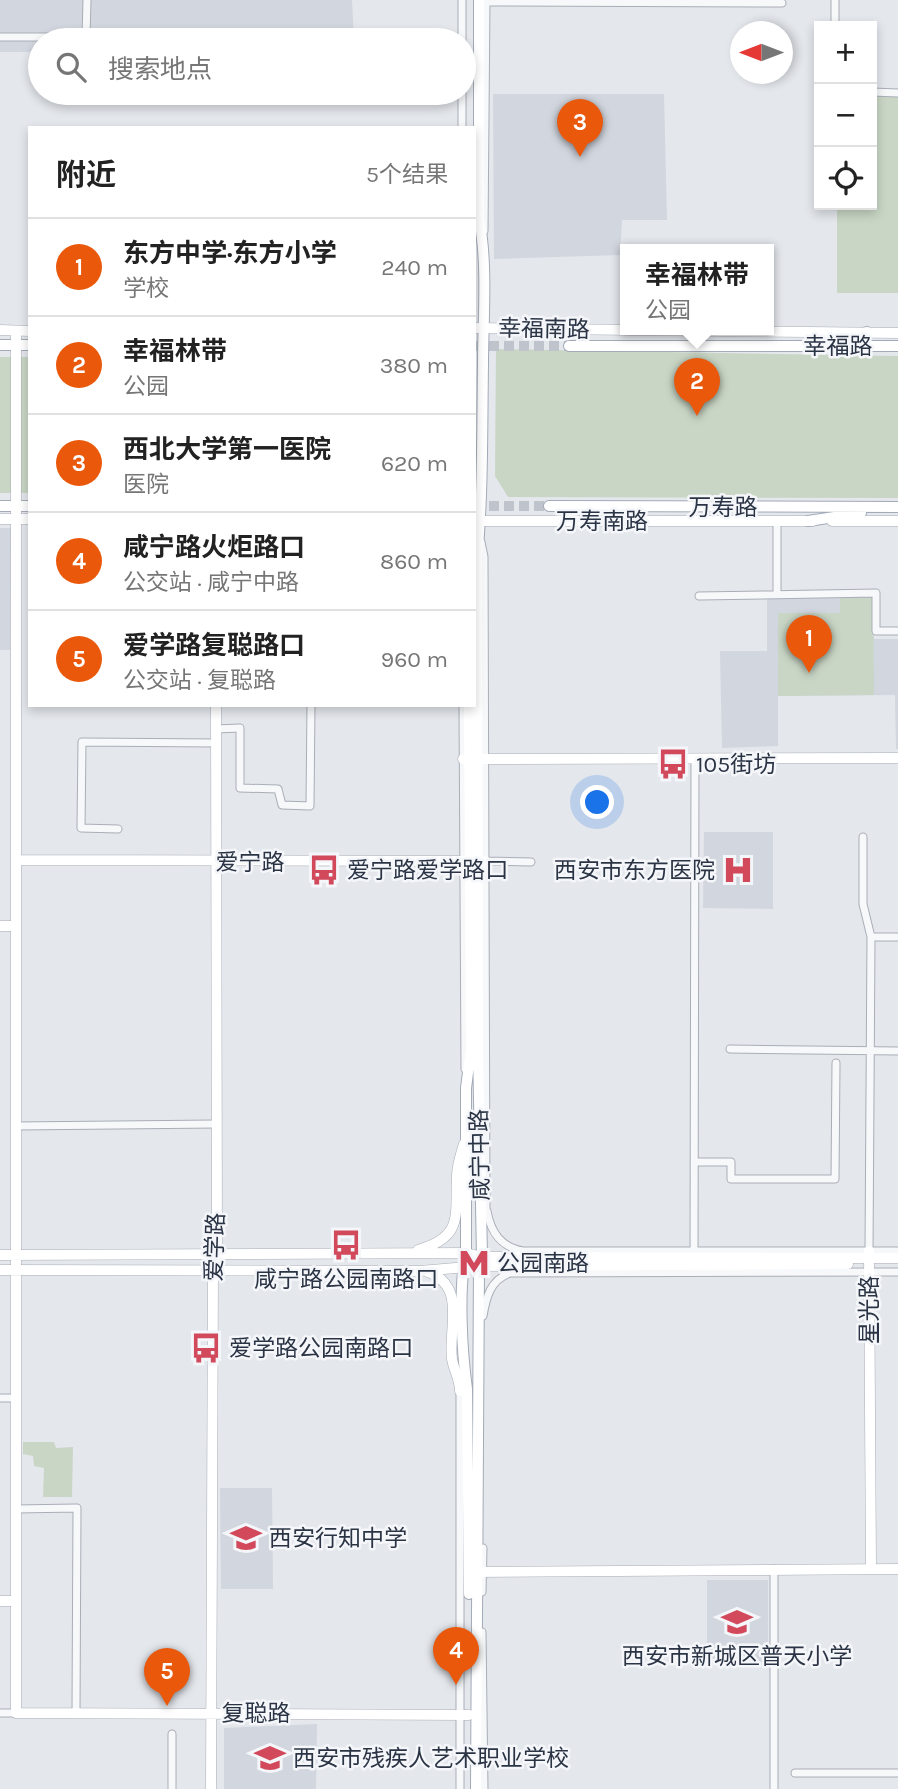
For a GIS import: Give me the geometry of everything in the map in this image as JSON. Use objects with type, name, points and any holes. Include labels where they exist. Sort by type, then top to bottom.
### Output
[{"type":"main road","points":[[472,0],[472,28]]},
{"type":"main road","name":"咸宁中路","points":[[476,626],[479,328],[483,239],[479,219],[483,1]]},
{"type":"main road","points":[[472,105],[472,126]]},
{"type":"main road","points":[[818,346],[867,332]]},
{"type":"main road","points":[[0,345],[28,345]]},
{"type":"main road","name":"幸福路","points":[[569,346],[898,346]]},
{"type":"main road","points":[[0,506],[28,506]]},
{"type":"main road","name":"万寿路","points":[[549,506],[896,507]]},
{"type":"main road","points":[[808,521],[896,507]]},
{"type":"main road","name":"咸宁中路","points":[[470,707],[474,759]]},
{"type":"main road","name":"咸宁中路","points":[[470,1789],[465,1715],[476,1572],[464,1364],[463,1269],[466,1253],[466,1088],[471,1049],[475,707]]},
{"type":"main road","name":"咸宁中路","points":[[474,861],[481,1223],[476,1789]]},
{"type":"street","points":[[86,0],[86,28]]},
{"type":"street","points":[[462,0],[462,28]]},
{"type":"street","points":[[835,0],[835,21]]},
{"type":"street","points":[[483,1],[782,3]]},
{"type":"street","points":[[0,37],[28,37]]},
{"type":"street","points":[[877,92],[898,93]]},
{"type":"street","points":[[462,105],[462,126]]},
{"type":"street","name":"幸福南路","points":[[479,328],[620,329]]},
{"type":"street","points":[[0,330],[28,331]]},
{"type":"street","points":[[16,331],[16,1713]]},
{"type":"street","name":"幸福南路","points":[[774,331],[898,332]]},
{"type":"street","points":[[0,519],[28,519]]},
{"type":"street","name":"万寿南路","points":[[477,521],[898,521]]},
{"type":"street","points":[[777,521],[777,594]]},
{"type":"street","points":[[699,596],[876,593],[876,631],[898,631]]},
{"type":"street","name":"爱学路","points":[[211,1789],[213,1270],[216,1253],[216,707]]},
{"type":"street","points":[[216,729],[240,728],[240,788],[278,789],[282,805],[310,806],[311,707]]},
{"type":"street","points":[[463,707],[474,759],[898,758]]},
{"type":"street","points":[[118,829],[81,828],[82,742],[216,743]]},
{"type":"street","points":[[694,1261],[695,758]]},
{"type":"street","name":"星光路","points":[[863,837],[863,904],[871,937],[871,1569]]},
{"type":"street","name":"爱宁路","points":[[16,860],[474,861]]},
{"type":"street","points":[[531,862],[474,861],[486,1209],[491,1225],[498,1239],[516,1249],[694,1261]]},
{"type":"street","points":[[0,926],[16,926]]},
{"type":"street","points":[[871,937],[898,937]]},
{"type":"street","points":[[730,1049],[898,1051]]},
{"type":"street","points":[[694,1162],[731,1162],[731,1179],[835,1179],[836,1063]]},
{"type":"street","points":[[16,1126],[216,1124]]},
{"type":"street","points":[[407,1253],[438,1242],[453,1228],[457,1217],[457,1168],[466,1136]]},
{"type":"street","points":[[481,1223],[486,1209]]},
{"type":"street","points":[[869,1261],[898,1251]]},
{"type":"street","points":[[0,1255],[466,1253],[480,1261]]},
{"type":"street","points":[[0,1270],[420,1271],[463,1269],[480,1261],[869,1261],[898,1258]]},
{"type":"street","points":[[479,1335],[489,1290],[498,1279],[510,1273],[694,1261]]},
{"type":"street","points":[[869,1261],[898,1265]]},
{"type":"street","points":[[869,1261],[898,1272]]},
{"type":"street","points":[[420,1271],[435,1275],[445,1282],[452,1294],[452,1359],[460,1391],[465,1715],[460,1789]]},
{"type":"street","points":[[460,1391],[464,1364]]},
{"type":"street","points":[[0,1398],[16,1398]]},
{"type":"street","points":[[16,1509],[76,1508],[76,1713]]},
{"type":"street","points":[[774,1569],[774,1789]]},
{"type":"street","points":[[484,1789],[476,1572],[898,1569]]},
{"type":"street","points":[[0,1601],[16,1601]]},
{"type":"street","name":"复聪路","points":[[0,1713],[465,1715]]},
{"type":"street","points":[[172,1734],[172,1789]]},
{"type":"street","points":[[795,1773],[898,1773]]},
{"type":"shaded area","points":[[0,0],[352,0],[353,28],[28,28],[28,52],[0,52]]},
{"type":"shaded area","points":[[493,94],[664,94],[667,220],[622,220],[620,255],[494,259]]},
{"type":"shaded area","points":[[0,528],[11,528],[10,650],[0,650]]},
{"type":"shaded area","points":[[873,597],[874,639],[898,639],[898,749],[895,695],[778,696],[778,746],[722,748],[720,651],[767,651],[767,599]]},
{"type":"shaded area","name":"西安市东方医院","points":[[704,832],[773,832],[773,909],[703,908]]},
{"type":"shaded area","name":"西安行知中学","points":[[220,1488],[272,1488],[273,1589],[221,1589]]},
{"type":"shaded area","name":"西安市新城区普天小学","points":[[707,1580],[768,1580],[768,1665],[707,1664]]},
{"type":"shaded area","name":"西安市残疾人艺术职业学校","points":[[317,1724],[316,1789],[224,1789],[224,1728]]},
{"type":"green space","points":[[877,96],[898,96],[898,293],[837,293],[837,210],[877,210]]},
{"type":"green space","points":[[496,349],[898,356],[898,498],[508,497],[495,476]]},
{"type":"green space","points":[[0,357],[28,357],[28,493],[0,493]]},
{"type":"green space","points":[[873,597],[874,695],[778,696],[778,613],[840,613],[840,598]]},
{"type":"green space","points":[[23,1442],[54,1442],[56,1448],[73,1447],[72,1497],[43,1497],[44,1468],[34,1466],[33,1456],[23,1454]]},
{"type":"tunnel","points":[[476,346],[569,346]]},
{"type":"tunnel","points":[[476,506],[549,506]]},
{"type":"place","name":"西北大学第一医院","points":[[580,157]]},
{"type":"place","name":"幸福林带","points":[[697,416]]},
{"type":"place","name":"东方中学·东方小学","points":[[809,673]]},
{"type":"place","name":"105街坊","points":[[673,764]]},
{"type":"place","name":"爱宁路爱学路口","points":[[324,870]]},
{"type":"place","name":"西安市东方医院","points":[[738,870]]},
{"type":"place","name":"咸宁路公园南路口","points":[[346,1245]]},
{"type":"place","name":"公园南路","points":[[474,1263]]},
{"type":"place","name":"爱学路公园南路口","points":[[206,1348]]},
{"type":"place","name":"西安行知中学","points":[[246,1538]]},
{"type":"place","name":"西安市新城区普天小学","points":[[737,1622]]},
{"type":"place","name":"咸宁路火炬路口","points":[[456,1685]]},
{"type":"place","name":"爱学路复聪路口","points":[[167,1706]]},
{"type":"place","name":"西安市残疾人艺术职业学校","points":[[270,1758]]}]
